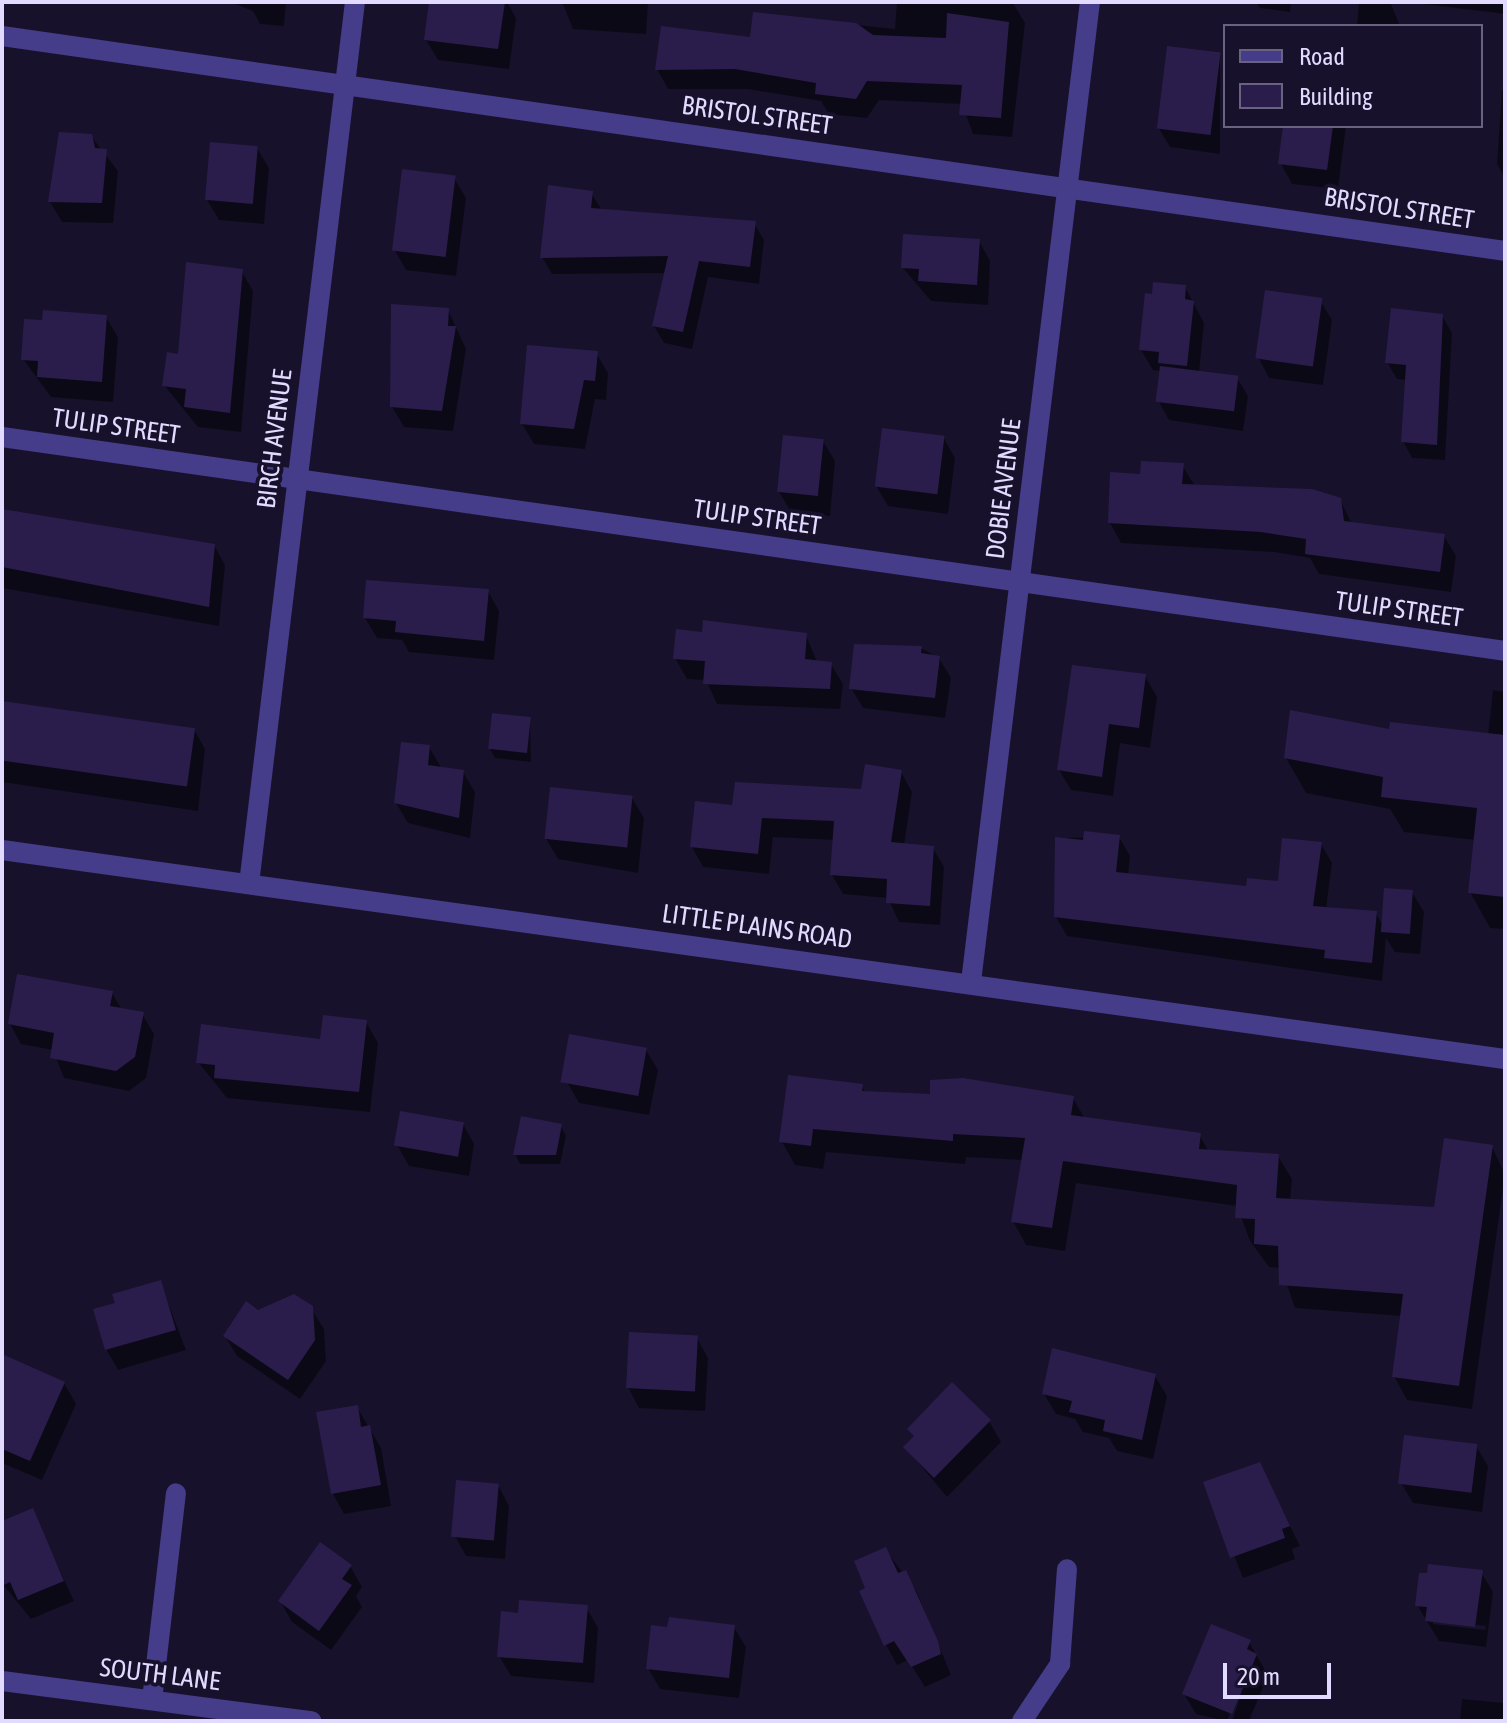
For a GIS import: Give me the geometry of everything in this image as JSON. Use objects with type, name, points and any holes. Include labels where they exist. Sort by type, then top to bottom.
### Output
[{"type":"street","name":"BIRCH AVENUE","points":[[249,884],[355,2]]},
{"type":"street","name":"DOBIE AVENUE","points":[[971,982],[1090,2]]},
{"type":"street","name":"BRISTOL STREET","points":[[2,36],[1067,185],[1505,251]]},
{"type":"street","name":"TULIP STREET","points":[[2,437],[1505,651]]},
{"type":"street","name":"LITTLE PLAINS ROAD","points":[[2,850],[971,982],[1505,1059]]},
{"type":"street","points":[[152,1700],[176,1493]]},
{"type":"street","points":[[1022,1721],[1060,1664],[1067,1569]]},
{"type":"street","name":"SOUTH LANE","points":[[2,1681],[311,1721]]},
{"type":"building","points":[[429,2],[505,2],[498,49],[424,40]]},
{"type":"building","points":[[753,12],[856,23],[873,35],[946,38],[947,13],[1009,22],[1001,118],[959,115],[962,85],[867,81],[856,99],[815,94],[816,83],[735,69],[655,70],[661,26],[750,37]]},
{"type":"building","points":[[1167,46],[1221,53],[1210,135],[1157,128]]},
{"type":"building","points":[[1283,128],[1333,128],[1327,170],[1278,164]]},
{"type":"building","points":[[59,132],[92,134],[95,148],[107,149],[102,203],[48,202]]},
{"type":"building","points":[[210,142],[258,146],[253,204],[205,200]]},
{"type":"building","points":[[402,169],[456,176],[446,257],[392,250]]},
{"type":"building","points":[[548,185],[593,191],[591,208],[756,221],[750,267],[699,261],[683,332],[652,326],[668,256],[540,258]]},
{"type":"building","points":[[903,234],[980,239],[977,285],[918,281],[919,269],[901,268]]},
{"type":"building","points":[[186,262],[243,269],[230,413],[184,407],[186,389],[162,386],[167,352],[178,354]]},
{"type":"building","points":[[1153,282],[1186,285],[1185,299],[1194,301],[1187,366],[1158,363],[1159,352],[1139,350],[1145,293],[1152,294]]},
{"type":"building","points":[[1265,290],[1322,298],[1313,366],[1255,358]]},
{"type":"building","points":[[391,304],[449,308],[448,326],[456,326],[442,411],[390,407]]},
{"type":"building","points":[[1391,308],[1443,314],[1437,445],[1401,442],[1406,365],[1385,363]]},
{"type":"building","points":[[43,310],[107,315],[102,382],[37,377],[38,361],[21,360],[24,319],[42,320]]},
{"type":"building","points":[[527,345],[598,351],[595,381],[584,380],[574,429],[520,424]]},
{"type":"building","points":[[1160,366],[1238,376],[1234,411],[1156,402]]},
{"type":"building","points":[[882,428],[945,436],[937,494],[875,487]]},
{"type":"building","points":[[783,435],[824,439],[818,496],[777,492]]},
{"type":"building","points":[[1141,461],[1184,463],[1182,484],[1312,489],[1341,498],[1344,521],[1445,534],[1440,572],[1305,554],[1306,539],[1261,532],[1108,523],[1110,472],[1140,474]]},
{"type":"building","points":[[2,509],[215,544],[209,607],[2,567]]},
{"type":"building","points":[[366,580],[489,589],[484,641],[395,632],[396,621],[363,618]]},
{"type":"building","points":[[703,620],[807,633],[805,659],[832,662],[830,689],[703,684],[705,661],[673,659],[676,629],[702,632]]},
{"type":"building","points":[[854,644],[922,646],[921,653],[940,656],[935,698],[849,689]]},
{"type":"building","points":[[1072,665],[1146,674],[1139,728],[1109,724],[1102,777],[1057,770]]},
{"type":"building","points":[[2,701],[195,728],[187,787],[2,761]]},
{"type":"building","points":[[1290,710],[1389,729],[1390,722],[1505,735],[1505,897],[1468,893],[1477,808],[1381,797],[1383,777],[1284,758]]},
{"type":"building","points":[[492,713],[531,717],[527,753],[488,749]]},
{"type":"building","points":[[401,742],[430,745],[428,765],[464,770],[459,818],[394,803]]},
{"type":"building","points":[[865,764],[902,770],[891,842],[934,846],[930,906],[886,903],[887,879],[830,875],[834,821],[762,818],[758,854],[690,847],[695,801],[732,805],[735,782],[861,789]]},
{"type":"building","points":[[550,787],[633,796],[627,847],[545,839]]},
{"type":"building","points":[[1084,831],[1120,835],[1116,872],[1246,886],[1247,878],[1278,881],[1282,838],[1322,842],[1313,906],[1377,911],[1372,963],[1324,958],[1325,950],[1054,917],[1055,837],[1083,840]]},
{"type":"building","points":[[1384,888],[1413,890],[1410,934],[1381,932]]},
{"type":"building","points":[[17,974],[113,991],[110,1006],[144,1012],[135,1057],[116,1071],[50,1058],[54,1033],[8,1024]]},
{"type":"building","points":[[323,1015],[367,1020],[359,1092],[214,1078],[215,1065],[196,1063],[201,1024],[320,1039]]},
{"type":"building","points":[[569,1034],[647,1048],[638,1096],[560,1082]]},
{"type":"building","points":[[788,1075],[863,1084],[862,1091],[930,1094],[930,1080],[963,1078],[1074,1096],[1071,1115],[1201,1133],[1199,1149],[1279,1154],[1276,1198],[1434,1207],[1444,1138],[1493,1145],[1459,1386],[1392,1377],[1403,1294],[1279,1285],[1278,1246],[1254,1244],[1255,1219],[1235,1218],[1237,1185],[1063,1161],[1052,1228],[1011,1222],[1025,1138],[953,1134],[953,1141],[813,1129],[811,1146],[779,1142]]},
{"type":"building","points":[[400,1111],[464,1122],[458,1157],[394,1145]]},
{"type":"building","points":[[521,1116],[562,1124],[556,1155],[513,1155]]},
{"type":"building","points":[[161,1280],[176,1330],[105,1350],[93,1309],[115,1303],[112,1294]]},
{"type":"building","points":[[294,1294],[313,1306],[315,1340],[288,1380],[223,1336],[246,1301],[258,1310]]},
{"type":"building","points":[[629,1332],[698,1336],[695,1392],[626,1388]]},
{"type":"building","points":[[1052,1348],[1156,1374],[1142,1440],[1103,1431],[1105,1420],[1069,1412],[1072,1401],[1042,1394]]},
{"type":"building","points":[[2,1354],[65,1382],[30,1461],[2,1449]]},
{"type":"building","points":[[952,1382],[991,1420],[934,1478],[903,1447],[914,1436],[907,1429]]},
{"type":"building","points":[[358,1405],[361,1427],[370,1425],[381,1485],[331,1494],[316,1412]]},
{"type":"building","points":[[1404,1435],[1477,1444],[1471,1493],[1398,1484]]},
{"type":"building","points":[[1260,1462],[1290,1526],[1282,1529],[1285,1538],[1230,1558],[1203,1482]]},
{"type":"building","points":[[456,1480],[499,1484],[494,1541],[451,1537]]},
{"type":"building","points":[[33,1508],[64,1581],[18,1600],[10,1582],[2,1586],[2,1521]]},
{"type":"building","points":[[320,1542],[352,1565],[342,1579],[352,1585],[319,1631],[278,1601]]},
{"type":"building","points":[[886,1547],[898,1573],[906,1570],[941,1654],[911,1667],[894,1641],[884,1646],[859,1591],[865,1588],[854,1561]]},
{"type":"building","points":[[1428,1564],[1483,1570],[1475,1627],[1425,1621],[1427,1607],[1415,1606],[1419,1573],[1427,1573]]},
{"type":"building","points":[[519,1600],[588,1605],[583,1663],[497,1657],[501,1611],[518,1613]]},
{"type":"building","points":[[669,1617],[735,1625],[729,1678],[646,1669],[651,1625],[667,1627]]},
{"type":"building","points":[[1211,1624],[1251,1640],[1247,1649],[1257,1654],[1232,1714],[1182,1694]]}]
